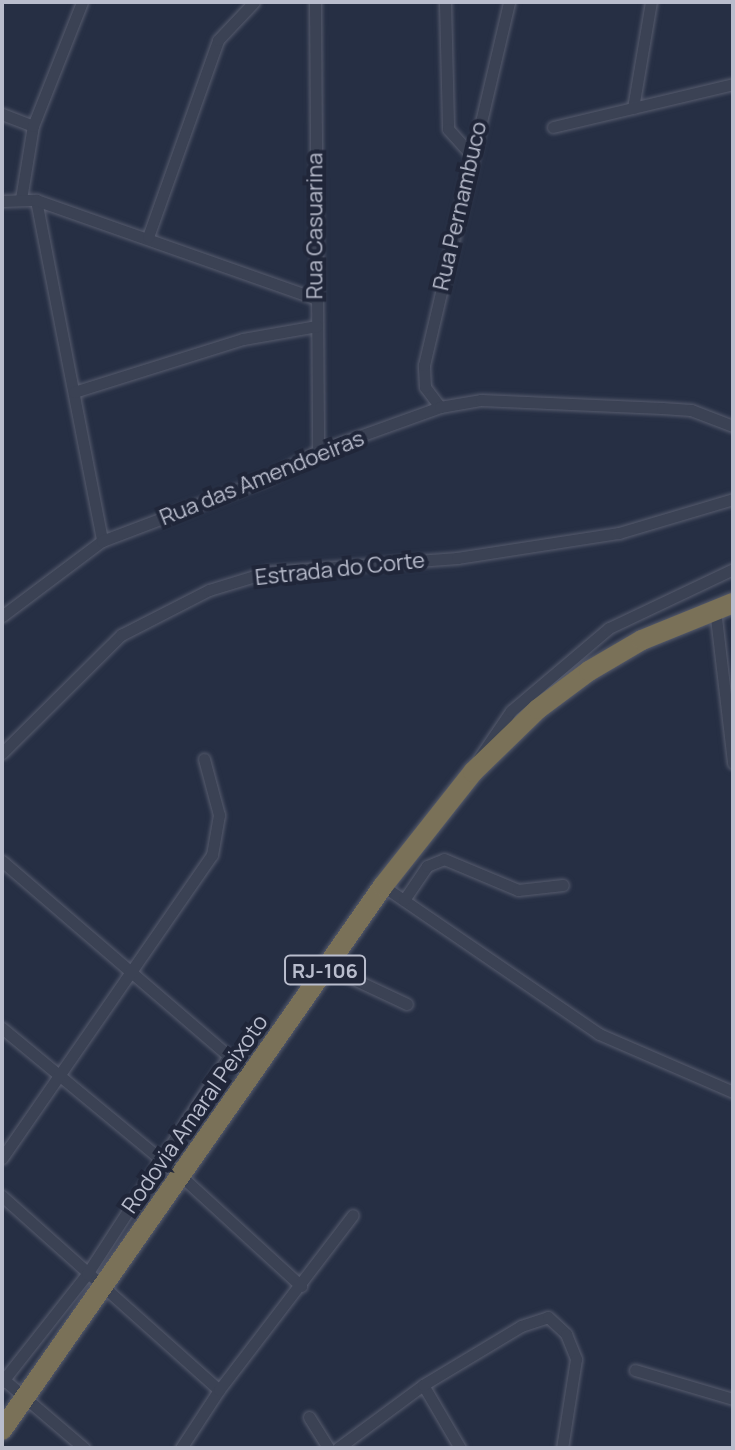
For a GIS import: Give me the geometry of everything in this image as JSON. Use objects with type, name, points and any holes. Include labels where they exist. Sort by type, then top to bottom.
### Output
[{"type":"highway","name":"Rodovia Amaral Peixoto","points":[[2,1430],[26,1397],[94,1281],[181,1176],[383,886],[473,772],[578,678],[642,640],[724,606]]},
{"type":"street","points":[[21,199],[33,126],[82,2]]},
{"type":"street","points":[[148,237],[218,40],[254,2]]},
{"type":"street","name":"Rua Casuarina","points":[[315,2],[314,298],[318,451]]},
{"type":"street","points":[[445,2],[448,129],[472,156]]},
{"type":"street","name":"Rua Pernambuco","points":[[440,407],[429,396],[424,365],[509,2]]},
{"type":"street","points":[[633,108],[651,2]]},
{"type":"street","points":[[553,127],[733,84]]},
{"type":"street","points":[[2,114],[33,126]]},
{"type":"street","points":[[36,200],[102,541]]},
{"type":"street","points":[[2,201],[36,200],[314,298]]},
{"type":"street","points":[[74,392],[243,339],[317,326]]},
{"type":"street","name":"Rua das Amendoeiras","points":[[2,616],[102,541],[268,478],[318,451],[440,407],[481,400],[662,408],[691,410],[733,426]]},
{"type":"street","name":"Estrada do Corte","points":[[2,753],[121,635],[209,590],[268,572],[457,558],[619,533],[733,499]]},
{"type":"street","points":[[473,772],[488,740],[511,711],[556,669],[609,628],[733,569]]},
{"type":"street","points":[[724,606],[733,763]]},
{"type":"street","points":[[2,1158],[212,855],[219,815],[204,759]]},
{"type":"street","points":[[404,900],[427,866],[444,859],[518,890],[563,885]]},
{"type":"street","points":[[2,861],[251,1075]]},
{"type":"street","points":[[383,886],[599,1034],[733,1092]]},
{"type":"street","points":[[328,967],[407,1004]]},
{"type":"street","points":[[2,1028],[56,1077],[181,1176],[301,1286]]},
{"type":"street","points":[[84,1448],[3,1380],[94,1281],[228,1057]]},
{"type":"street","points":[[2,1196],[219,1390]]},
{"type":"street","points":[[181,1448],[219,1390],[353,1215]]},
{"type":"street","points":[[338,1448],[423,1385],[521,1326],[554,1318],[576,1359],[562,1448]]},
{"type":"street","points":[[635,1370],[733,1399]]},
{"type":"street","points":[[423,1385],[460,1448]]},
{"type":"street","points":[[309,1417],[328,1448]]}]
